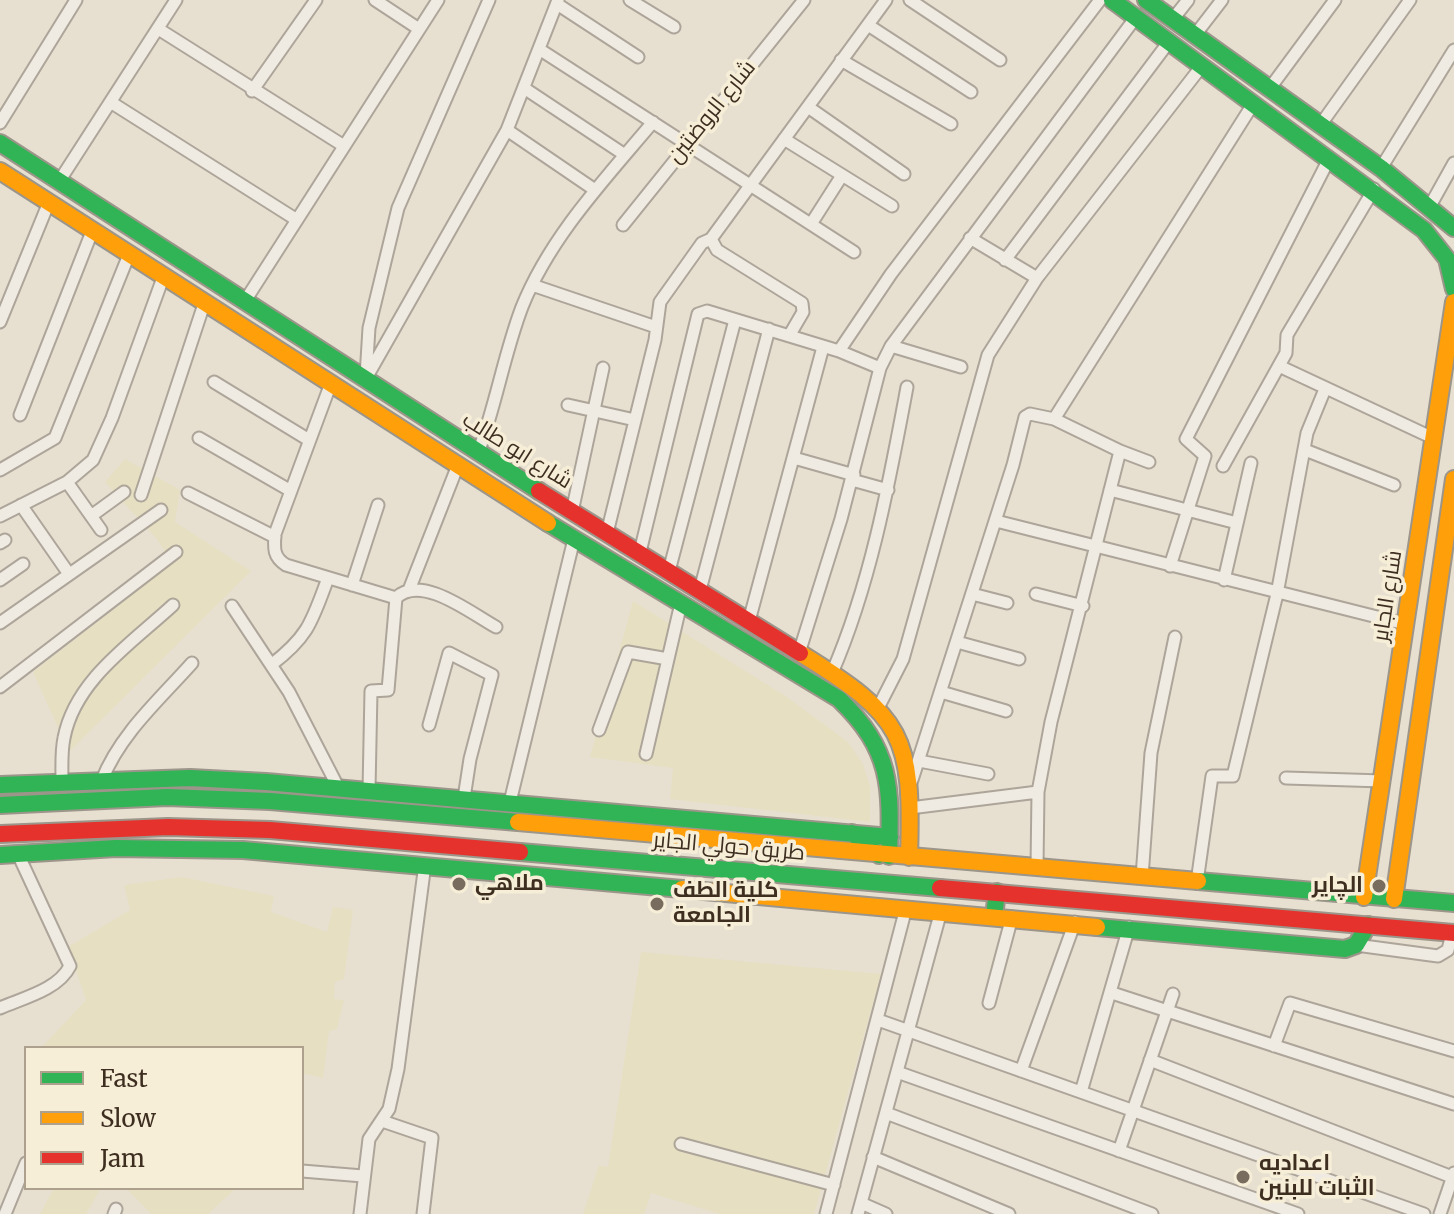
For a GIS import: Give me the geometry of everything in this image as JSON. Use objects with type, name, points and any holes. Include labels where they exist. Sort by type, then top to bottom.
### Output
[{"type":"main road","points":[[1112,0],[1374,189],[1424,230],[1447,259],[1454,289]]},
{"type":"main road","points":[[1146,0],[1381,168],[1454,228]]},
{"type":"main road","name":"شارع ابو طالب","points":[[0,143],[478,453],[832,673],[878,708],[903,741],[910,789],[909,857]]},
{"type":"main road","name":"شارع ابو طالب","points":[[0,171],[574,539],[839,699],[859,716],[876,737],[888,766],[890,837],[884,855]]},
{"type":"main road","name":"شارع الجاير","points":[[1364,897],[1454,302]]},
{"type":"main road","points":[[409,433],[419,415]]},
{"type":"main road","points":[[1394,899],[1446,566],[1454,479]]},
{"type":"main road","points":[[1415,561],[1446,566]]},
{"type":"main road","points":[[0,785],[190,778],[464,798],[890,837]]},
{"type":"main road","points":[[103,799],[95,814],[103,829]]},
{"type":"main road","name":"طريق حولي الجاير","points":[[0,805],[103,799],[270,801],[1454,903]]},
{"type":"main road","points":[[43,802],[51,817],[43,831]]},
{"type":"main road","points":[[506,822],[510,802]]},
{"type":"main road","points":[[890,816],[910,812]]},
{"type":"main road","name":"طريق حولي الجاير","points":[[0,834],[236,828],[1453,933]]},
{"type":"main road","points":[[852,833],[884,855]]},
{"type":"main road","points":[[369,859],[371,838]]},
{"type":"main road","points":[[0,855],[190,848],[369,859],[1345,949],[1356,945],[1368,925]]},
{"type":"main road","points":[[751,893],[753,872]]},
{"type":"main road","points":[[994,916],[997,892]]},
{"type":"street","points":[[0,123],[76,0]]},
{"type":"street","points":[[60,180],[160,30],[176,0]]},
{"type":"street","points":[[252,91],[316,0]]},
{"type":"street","points":[[375,0],[419,29]]},
{"type":"street","points":[[245,301],[438,0]]},
{"type":"street","points":[[365,380],[369,328],[398,208],[489,0]]},
{"type":"street","points":[[630,0],[674,27]]},
{"type":"street","name":"شارع الروضتين","points":[[623,225],[685,144],[804,0]]},
{"type":"street","points":[[607,533],[660,302],[702,243],[711,239],[886,0]]},
{"type":"street","points":[[910,0],[1000,60]]},
{"type":"street","points":[[839,351],[891,274],[1100,0]]},
{"type":"street","points":[[1173,19],[1188,0]]},
{"type":"street","points":[[1195,35],[1222,0]]},
{"type":"street","points":[[1270,88],[1335,0]]},
{"type":"street","points":[[1321,124],[1410,0]]},
{"type":"street","points":[[365,380],[507,130],[557,2],[638,57]]},
{"type":"street","points":[[799,653],[853,477],[880,368],[891,346],[1136,17]]},
{"type":"street","points":[[868,25],[971,92]]},
{"type":"street","points":[[160,30],[252,91],[344,146]]},
{"type":"street","points":[[1005,260],[1168,43]]},
{"type":"street","points":[[539,49],[854,252]]},
{"type":"street","points":[[1381,168],[1454,50]]},
{"type":"street","points":[[841,60],[951,124]]},
{"type":"street","points":[[878,708],[903,659],[988,355],[1037,278],[1201,67]]},
{"type":"street","points":[[524,88],[625,155]]},
{"type":"street","points":[[112,103],[297,220]]},
{"type":"street","points":[[1054,419],[1253,104]]},
{"type":"street","points":[[808,107],[904,174]]},
{"type":"street","points":[[478,453],[493,413],[519,317],[542,264],[595,190],[653,122]]},
{"type":"street","points":[[507,130],[595,190]]},
{"type":"street","points":[[784,139],[892,206]]},
{"type":"street","points":[[1170,566],[1205,456],[1186,439],[1329,159]]},
{"type":"street","points":[[1430,206],[1454,163]]},
{"type":"street","points":[[811,224],[841,177]]},
{"type":"street","points":[[1223,466],[1286,353],[1287,335],[1374,189]]},
{"type":"street","points":[[0,322],[49,202]]},
{"type":"street","points":[[20,415],[93,229]]},
{"type":"street","points":[[970,238],[1037,278]]},
{"type":"street","points":[[711,239],[717,250],[802,303],[803,312],[789,336]]},
{"type":"street","points":[[0,470],[55,438],[130,252]]},
{"type":"street","points":[[0,516],[67,482],[93,460],[112,418],[164,275]]},
{"type":"street","points":[[532,285],[656,327]]},
{"type":"street","points":[[141,495],[205,301]]},
{"type":"street","points":[[640,552],[698,314],[707,311],[769,329],[839,351],[880,368]]},
{"type":"street","points":[[669,571],[735,320]]},
{"type":"street","points":[[700,590],[769,329]]},
{"type":"street","points":[[891,346],[961,367]]},
{"type":"street","points":[[749,621],[823,347]]},
{"type":"street","points":[[1279,366],[1433,438]]},
{"type":"street","points":[[572,512],[603,368]]},
{"type":"street","points":[[214,382],[309,440]]},
{"type":"street","points":[[331,383],[275,537],[277,560],[396,598],[409,590],[458,465]]},
{"type":"street","points":[[832,673],[847,637],[888,490],[907,387]]},
{"type":"street","points":[[1197,882],[1212,776],[1233,776],[1277,594],[1307,433],[1325,389]]},
{"type":"street","points":[[568,405],[635,420]]},
{"type":"street","points":[[910,789],[996,521],[1025,417],[1030,414],[1054,419],[1149,462]]},
{"type":"street","points":[[199,438],[291,491]]},
{"type":"street","points":[[1305,450],[1394,485]]},
{"type":"street","points":[[1037,867],[1038,792],[1051,722],[1120,451]]},
{"type":"street","points":[[794,458],[888,490]]},
{"type":"street","points":[[1224,580],[1251,463]]},
{"type":"street","points":[[67,482],[101,530]]},
{"type":"street","points":[[1110,490],[1237,523]]},
{"type":"street","points":[[91,516],[124,492]]},
{"type":"street","points":[[188,493],[275,537]]},
{"type":"street","points":[[21,505],[69,574]]},
{"type":"street","points":[[352,585],[378,505]]},
{"type":"street","points":[[0,623],[161,510]]},
{"type":"street","points":[[996,521],[1405,624]]},
{"type":"street","points":[[510,802],[574,539]]},
{"type":"street","points":[[0,687],[176,552]]},
{"type":"street","points":[[0,580],[23,564]]},
{"type":"street","points":[[271,665],[297,645],[308,629],[328,578]]},
{"type":"street","points":[[409,590],[433,593],[496,627]]},
{"type":"street","points":[[972,594],[1007,603]]},
{"type":"street","points":[[1036,594],[1083,606]]},
{"type":"street","points":[[369,790],[371,691],[388,690],[396,598]]},
{"type":"street","points":[[646,754],[681,603]]},
{"type":"street","points":[[62,782],[63,740],[76,701],[90,682],[173,605]]},
{"type":"street","points":[[232,606],[289,692],[339,789]]},
{"type":"street","points":[[1142,877],[1151,753],[1175,637]]},
{"type":"street","points":[[957,642],[1019,659]]},
{"type":"street","points":[[599,730],[628,652],[668,659]]},
{"type":"street","points":[[429,725],[449,653],[492,675],[470,759],[464,798]]},
{"type":"street","points":[[102,780],[110,760],[126,737],[192,663]]},
{"type":"street","points":[[941,692],[1006,711]]},
{"type":"street","points":[[919,761],[988,774]]},
{"type":"street","points":[[1286,778],[1383,781]]},
{"type":"street","points":[[910,812],[1038,792]]},
{"type":"street","points":[[0,1021],[2,1007],[64,977],[70,966],[18,854]]},
{"type":"street","points":[[360,1214],[369,1139],[392,1101],[398,1069],[425,864]]},
{"type":"street","points":[[826,1214],[906,908]]},
{"type":"street","points":[[886,1214],[859,1208],[941,911]]},
{"type":"street","points":[[989,1003],[1012,917]]},
{"type":"street","points":[[1021,1071],[1075,922]]},
{"type":"street","points":[[1081,1092],[1129,927]]},
{"type":"street","points":[[1356,945],[1438,956],[1448,950],[1453,933]]},
{"type":"street","points":[[1112,993],[1454,1104]]},
{"type":"street","points":[[1119,1151],[1173,994]]},
{"type":"street","points":[[1274,1046],[1290,1003],[1454,1051]]},
{"type":"street","points":[[878,1020],[1424,1214]]},
{"type":"street","points":[[1150,1060],[1453,1174],[1444,1212]]},
{"type":"street","points":[[897,1072],[1298,1214]]},
{"type":"street","points":[[886,1113],[1152,1214]]},
{"type":"street","points":[[382,1121],[432,1138],[423,1214]]},
{"type":"street","points":[[681,1144],[834,1185]]},
{"type":"street","points":[[873,1157],[1009,1214]]},
{"type":"street","points":[[5,1214],[24,1168]]},
{"type":"street","points":[[304,1171],[363,1176]]},
{"type":"shaded area","points":[[125,459],[180,490],[175,522],[251,571],[69,752],[33,672],[173,563],[156,538],[105,482]]},
{"type":"shaded area","points":[[633,601],[787,697],[848,742],[863,764],[870,787],[870,822],[670,799],[673,768],[590,757]]},
{"type":"shaded area","points":[[182,877],[274,896],[271,912],[327,932],[333,907],[353,910],[344,979],[335,982],[334,999],[344,1000],[337,1029],[329,1031],[323,1078],[304,1073],[304,1046],[43,1046],[86,1000],[68,947],[130,910],[124,885]]},
{"type":"shaded area","points":[[641,952],[881,974],[814,1214],[720,1214],[651,1193],[644,1214],[583,1214],[599,1165],[608,1167]]},
{"type":"shaded area","points":[[53,1190],[100,1190],[86,1214],[40,1214]]},
{"type":"shaded area","points":[[128,1190],[234,1190],[208,1214],[151,1214]]},
{"type":"traffic: fast","points":[[1112,0],[1424,230],[1447,259],[1454,289]]},
{"type":"traffic: fast","points":[[1146,0],[1381,168],[1454,228]]},
{"type":"traffic: fast","points":[[0,143],[539,491]]},
{"type":"traffic: fast","points":[[548,523],[839,699],[869,735],[885,770],[889,856]]},
{"type":"traffic: fast","points":[[0,785],[190,778],[266,782],[890,837]]},
{"type":"traffic: fast","points":[[0,805],[167,797],[270,801],[518,822]]},
{"type":"traffic: fast","points":[[852,833],[879,855]]},
{"type":"traffic: fast","points":[[0,855],[116,848],[243,850],[682,889]]},
{"type":"traffic: fast","points":[[520,852],[940,888]]},
{"type":"traffic: fast","points":[[1198,881],[1454,903]]},
{"type":"traffic: fast","points":[[994,916],[997,892]]},
{"type":"traffic: fast","points":[[1097,927],[1345,949],[1356,945],[1368,925]]},
{"type":"traffic: slow","points":[[0,171],[548,523]]},
{"type":"traffic: slow","points":[[1364,897],[1454,302]]},
{"type":"traffic: slow","points":[[1394,899],[1454,479]]},
{"type":"traffic: slow","points":[[800,653],[861,695],[881,714],[895,734],[904,756],[908,783],[909,857]]},
{"type":"traffic: slow","points":[[518,822],[1198,881]]},
{"type":"traffic: slow","points":[[682,889],[1097,927]]},
{"type":"traffic: jam","points":[[539,491],[800,653]]},
{"type":"traffic: jam","points":[[0,834],[168,827],[270,830],[520,852]]},
{"type":"traffic: jam","points":[[940,888],[1454,933]]},
{"type":"place","name":"ملاهي","points":[[459,884]]},
{"type":"place","name":"الچاير","points":[[1379,886]]},
{"type":"place","name":"كلية الطف الجامعة","points":[[657,904]]},
{"type":"place","name":"اعداديه الثبات للبنين","points":[[1243,1177]]}]
